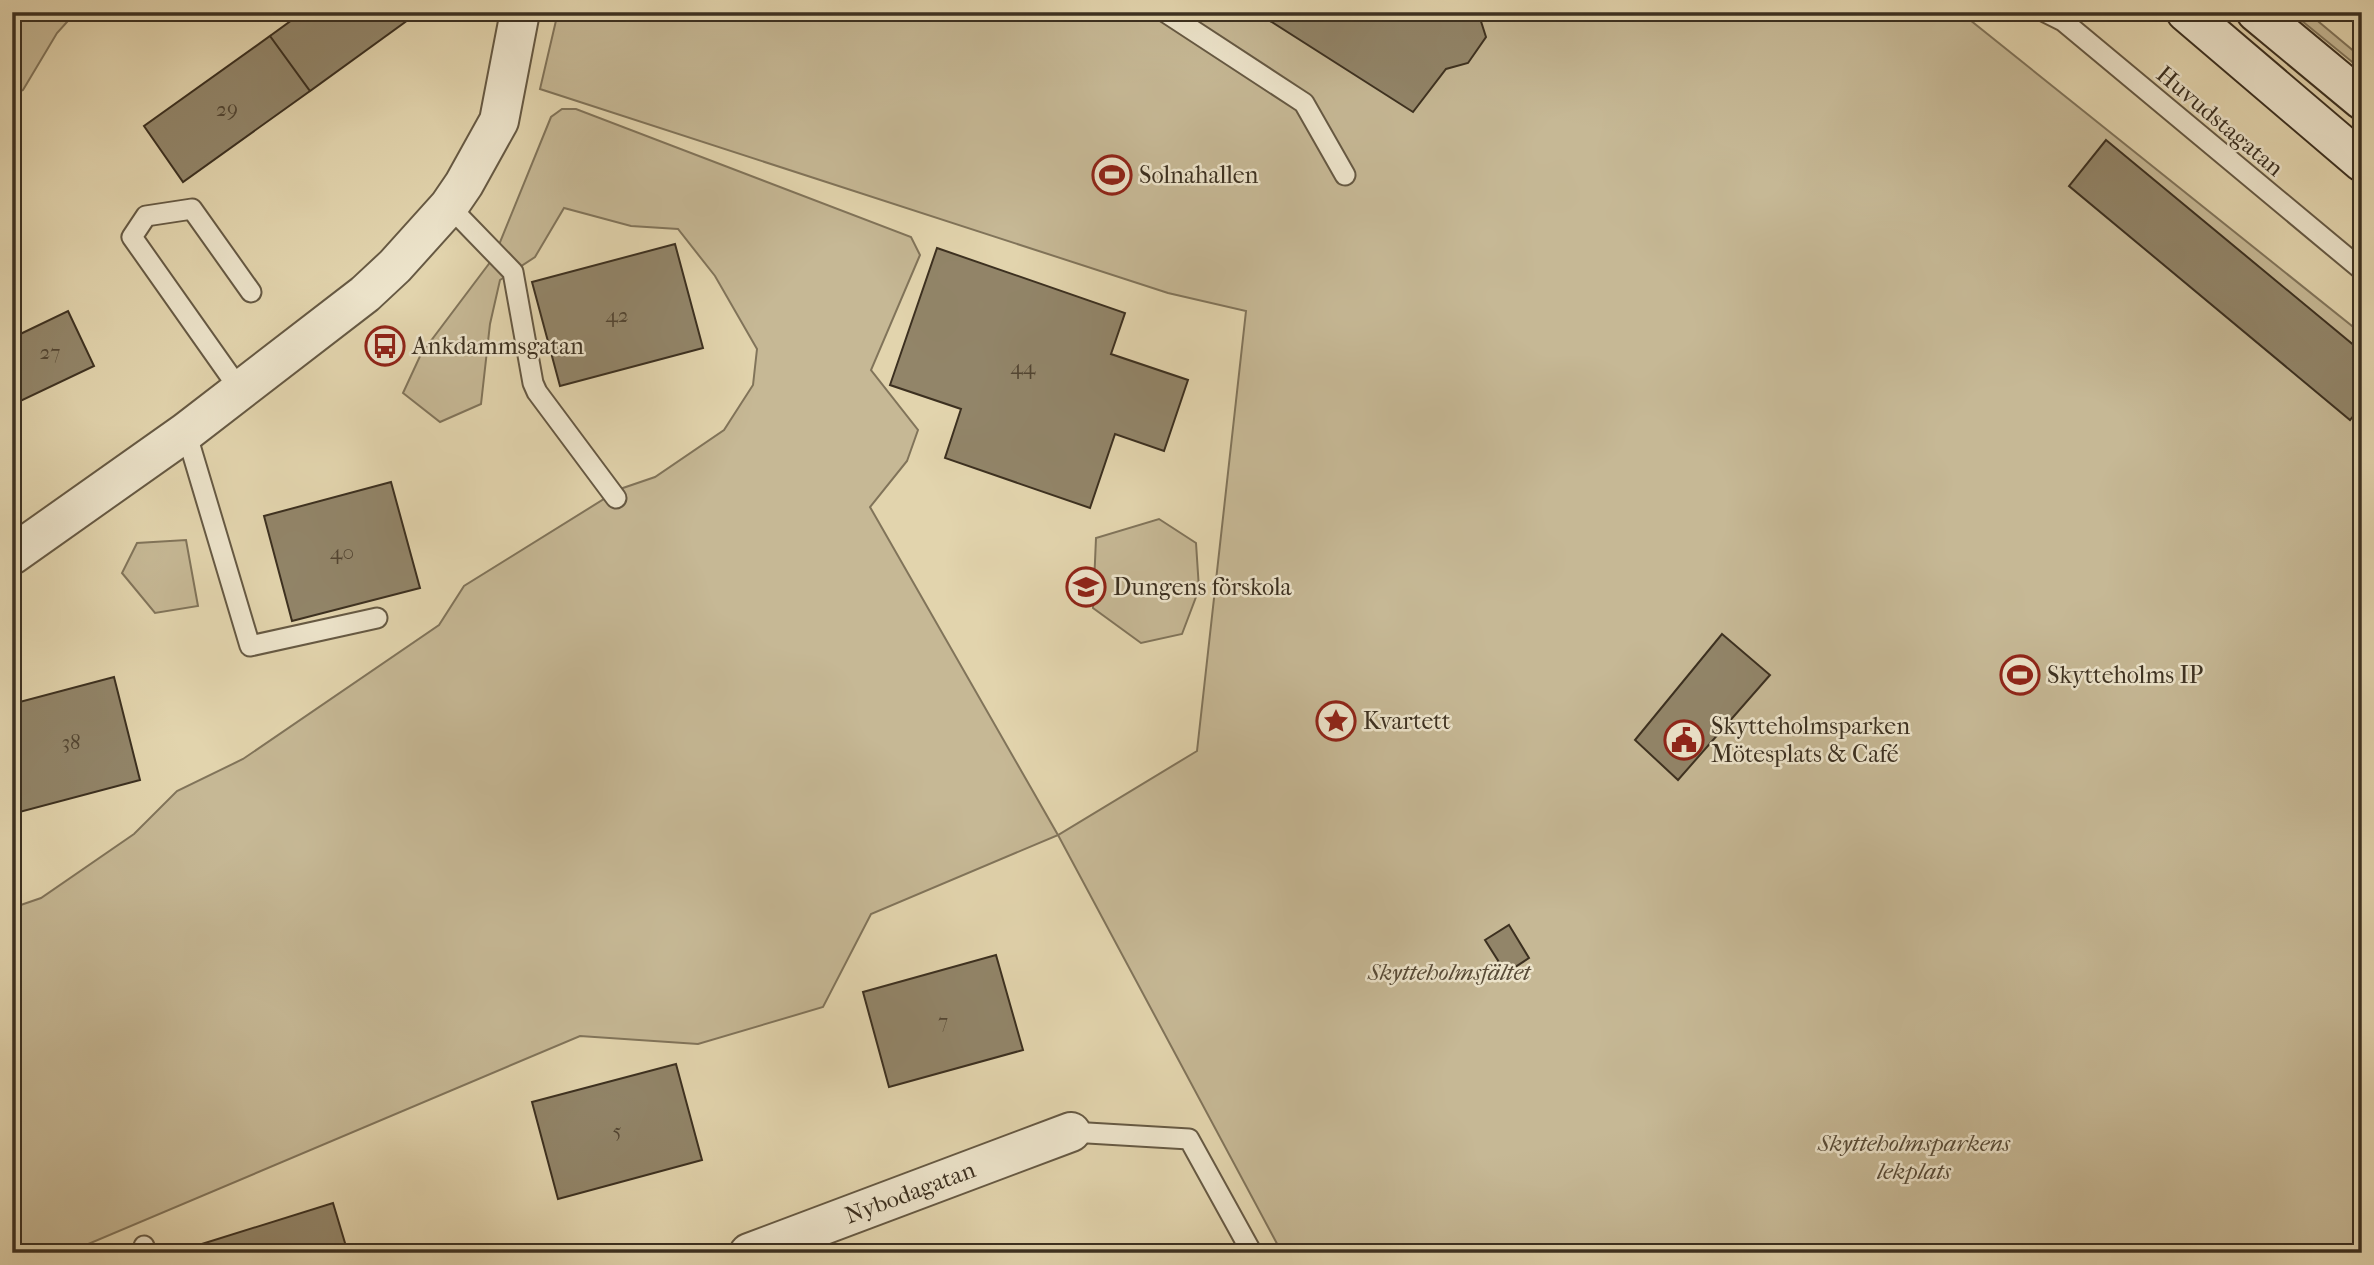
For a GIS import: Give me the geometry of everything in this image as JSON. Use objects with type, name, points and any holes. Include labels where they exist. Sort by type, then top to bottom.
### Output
[{"type":"street","points":[[12,555],[186,432],[365,294],[395,266],[449,206],[499,121],[520,12]]},
{"type":"street","points":[[2186,12],[2362,162]]},
{"type":"street","points":[[2256,12],[2362,100]]},
{"type":"street","name":"Nybodagatan","points":[[749,1253],[1071,1132]]},
{"type":"lane","points":[[1165,12],[1304,103],[1345,175]]},
{"type":"lane","name":"Huvudstagatan","points":[[2045,12],[2063,21],[2362,270]]},
{"type":"lane","points":[[449,206],[513,272],[533,383],[537,392],[615,498]]},
{"type":"lane","points":[[240,390],[132,237],[146,216],[192,209],[251,292]]},
{"type":"lane","points":[[186,432],[250,646],[377,618]]},
{"type":"lane","points":[[1071,1132],[1189,1139],[1252,1253]]},
{"type":"green space","points":[[12,12],[76,12],[57,33],[23,90],[12,95]]},
{"type":"green space","points":[[558,12],[1960,12],[2362,334],[2362,1253],[1282,1253],[1058,835],[1197,751],[1246,311],[1168,293],[540,89]]},
{"type":"green space","points":[[2291,12],[2307,12],[2362,58],[2362,70]]},
{"type":"green space","points":[[562,109],[576,109],[911,237],[920,255],[871,370],[918,430],[907,461],[870,507],[1058,835],[871,914],[823,1007],[698,1044],[580,1036],[67,1253],[12,1253],[12,908],[41,898],[134,834],[177,791],[243,759],[439,625],[464,586],[620,489],[655,477],[724,430],[753,385],[757,349],[715,276],[678,229],[631,226],[564,208],[535,257],[500,280],[490,324],[481,404],[440,422],[403,393],[421,354],[494,257],[551,117]]},
{"type":"green space","points":[[1159,519],[1196,543],[1199,589],[1182,634],[1141,643],[1093,608],[1096,538]]},
{"type":"green space","points":[[186,540],[198,606],[155,613],[122,573],[137,543]]},
{"type":"building","points":[[303,12],[419,12],[310,91],[270,36]]},
{"type":"building","points":[[1256,12],[1478,12],[1486,37],[1468,63],[1446,69],[1413,112]]},
{"type":"building","points":[[270,36],[310,91],[183,182],[144,126]]},
{"type":"building","points":[[2106,140],[2362,352],[2362,405],[2350,420],[2069,186]]},
{"type":"building","points":[[675,244],[703,348],[560,386],[532,282]]},
{"type":"building","points":[[937,248],[1125,313],[1111,354],[1188,380],[1164,451],[1115,434],[1090,508],[945,458],[961,409],[890,385]]},
{"type":"building","points":[[68,311],[94,366],[12,405],[12,338]]},
{"type":"building","points":[[391,482],[420,588],[292,621],[264,516]]},
{"type":"building","points":[[1722,634],[1770,675],[1678,780],[1635,740]]},
{"type":"building","points":[[114,677],[140,780],[12,814],[12,704]]},
{"type":"building","points":[[1509,925],[1529,958],[1506,973],[1485,940]]},
{"type":"building","points":[[996,955],[1023,1050],[889,1087],[863,992]]},
{"type":"building","points":[[676,1064],[702,1160],[558,1199],[532,1102]]},
{"type":"building","points":[[333,1203],[348,1253],[190,1253],[189,1248]]},
{"type":"tram line","points":[[2345,12],[2362,26]]},
{"type":"place","name":"Solnahallen","points":[[1112,175]]},
{"type":"place","name":"Ankdammsgatan","points":[[385,346]]},
{"type":"place","name":"Dungens förskola","points":[[1086,587]]},
{"type":"place","name":"Skytteholms IP","points":[[2020,675]]},
{"type":"place","name":"Kvartett","points":[[1336,721]]},
{"type":"place","name":"Skytteholmsparken Mötesplats & Café","points":[[1684,740]]},
{"type":"park label","name":"Skytteholmsfältet","points":[[1449,972]]},
{"type":"park label","name":"Skytteholmsparkens lekplats","points":[[1914,1157]]}]
